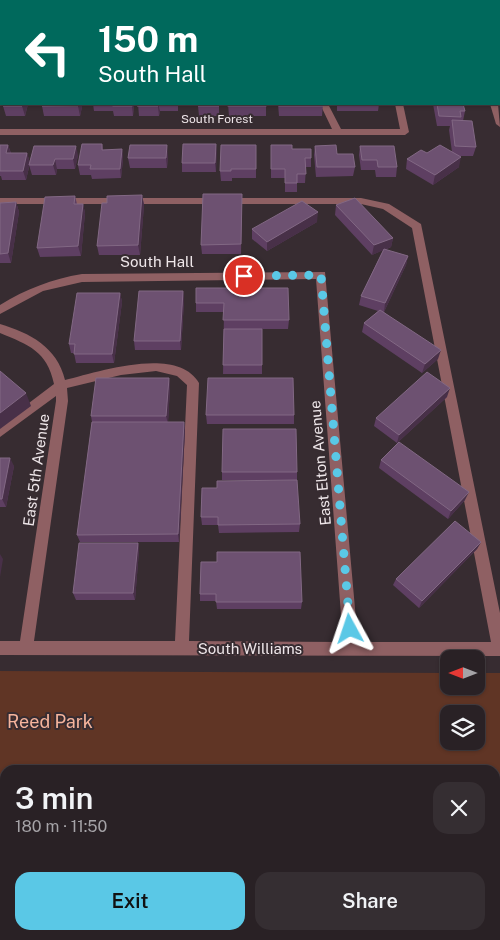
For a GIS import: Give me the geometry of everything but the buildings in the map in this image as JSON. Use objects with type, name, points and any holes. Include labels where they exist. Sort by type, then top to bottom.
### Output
[{"type":"street","points":[[324,105],[338,132]]},
{"type":"street","name":"South Forest","points":[[0,132],[404,132],[399,105]]},
{"type":"street","points":[[494,105],[500,124]]},
{"type":"street","points":[[0,201],[361,201],[386,206],[417,226],[500,649]]},
{"type":"street","name":"South Hall","points":[[0,310],[24,294],[53,282],[82,278],[321,275]]},
{"type":"street","name":"East Elton Avenue","points":[[321,275],[351,648]]},
{"type":"street","name":"East 5th Avenue","points":[[0,328],[32,342],[52,357],[61,376],[62,401],[26,648]]},
{"type":"street","points":[[0,432],[61,385],[121,371],[156,367],[180,372],[193,383],[182,648]]},
{"type":"street","name":"South Williams","points":[[0,648],[500,649]]},
{"type":"green space","name":"Reed Park","points":[[0,671],[440,673],[440,695],[485,695],[485,673],[500,673],[500,765],[0,765]]},
{"type":"route","points":[[244,276],[321,275],[350,629]]}]
